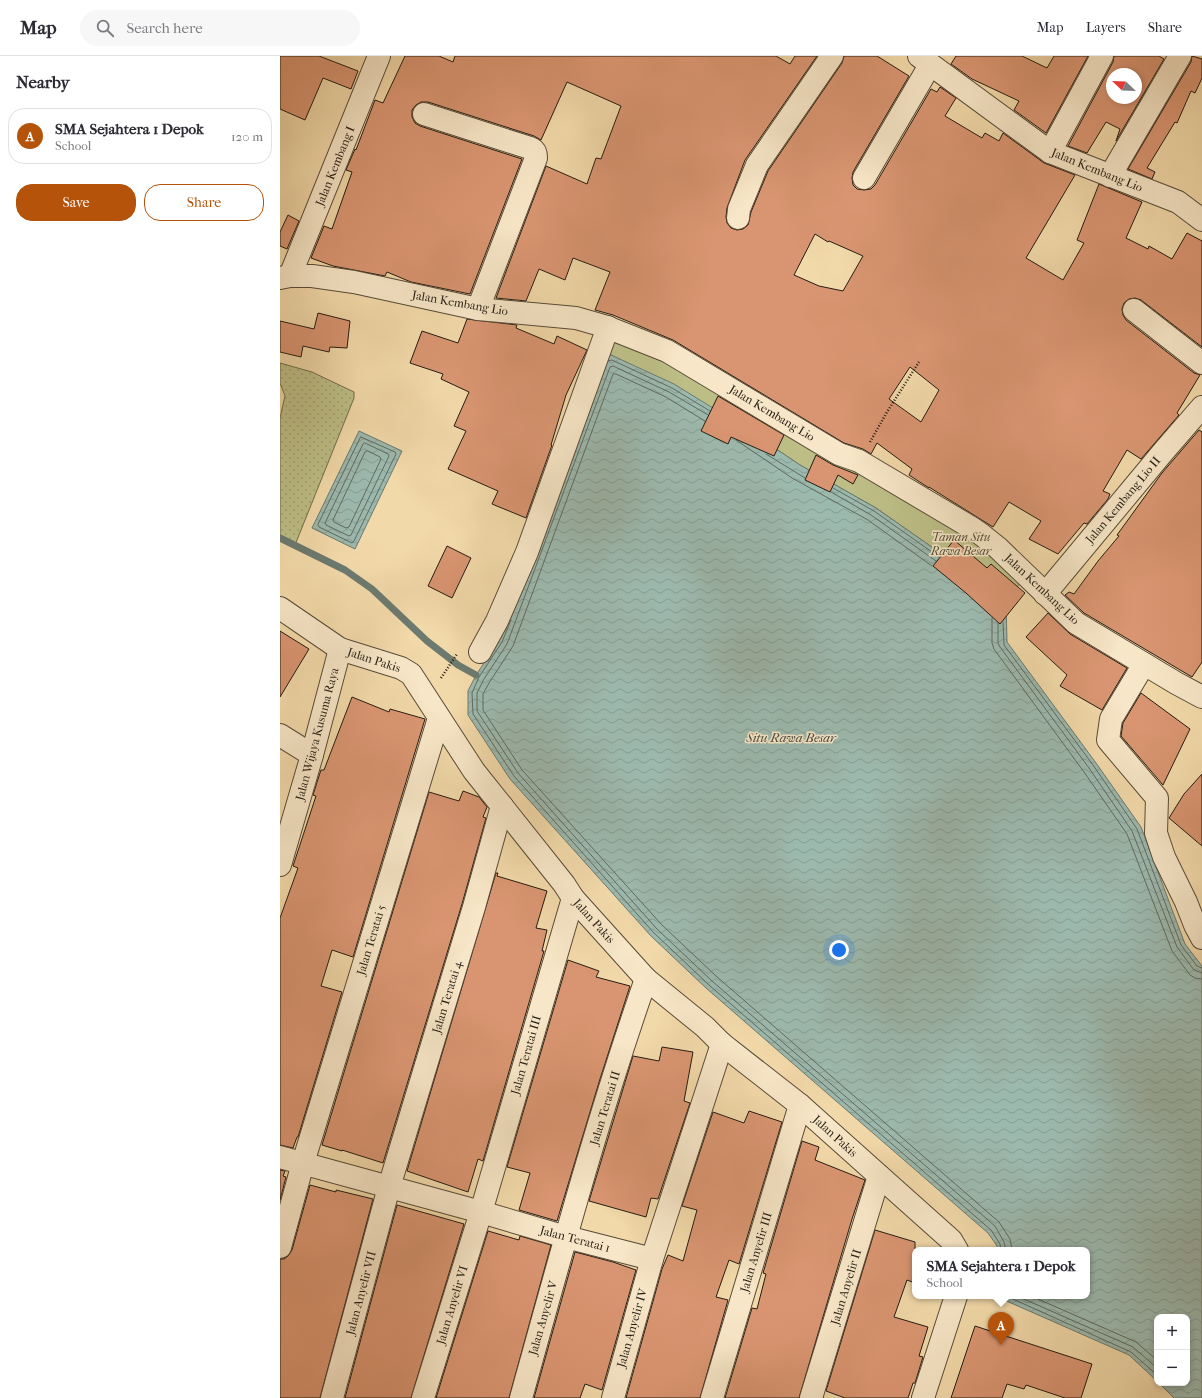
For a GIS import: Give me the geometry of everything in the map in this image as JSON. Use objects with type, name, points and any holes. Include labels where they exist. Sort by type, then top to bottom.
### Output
[{"type":"street","name":"Jalan Kembang I","points":[[285,277],[379,56]]},
{"type":"street","points":[[738,218],[739,209],[757,165],[832,56]]},
{"type":"street","points":[[1050,152],[1102,56]]},
{"type":"street","points":[[1110,176],[1180,56]]},
{"type":"street","name":"Jalan Kembang Lio","points":[[924,60],[1050,152],[1178,202],[1202,220]]},
{"type":"street","points":[[864,178],[924,60]]},
{"type":"street","points":[[424,114],[530,148],[536,153],[536,158],[478,309]]},
{"type":"street","name":"Jalan Kembang Lio","points":[[285,277],[312,276],[354,282],[478,309],[576,318],[608,327],[667,351],[839,454],[859,461],[972,528],[997,547],[1044,594],[1076,623],[1202,698]]},
{"type":"street","points":[[1134,310],[1202,363]]},
{"type":"street","points":[[480,652],[497,621],[527,552],[608,327]]},
{"type":"street","name":"Jalan Kembang Lio II","points":[[1044,594],[1202,407]]},
{"type":"street","name":"Jalan Pakis","points":[[280,608],[340,650],[401,668],[411,674],[474,771],[564,884],[573,898],[646,979],[705,1027],[722,1044],[800,1105],[951,1240],[955,1247]]},
{"type":"street","name":"Jalan Wijaya Kusuma Raya","points":[[280,865],[312,755],[340,650]]},
{"type":"street","points":[[1144,664],[1110,720],[1108,740],[1157,798],[1156,833],[1164,857],[1202,938]]},
{"type":"street","name":"Jalan Teratai 5","points":[[280,1247],[303,1163],[439,718]]},
{"type":"street","points":[[280,735],[312,755]]},
{"type":"street","name":"Jalan Teratai 4","points":[[389,1187],[474,907],[502,806]]},
{"type":"street","name":"Jalan Teratai III","points":[[480,1212],[573,898]]},
{"type":"street","name":"Jalan Teratai II","points":[[566,1237],[628,1031],[646,979]]},
{"type":"street","points":[[652,1259],[722,1044]]},
{"type":"street","name":"Jalan Anyelir III","points":[[712,1398],[800,1105]]},
{"type":"street","name":"Jalan Teratai 1","points":[[280,1157],[566,1237],[652,1259]]},
{"type":"street","name":"Jalan Anyelir II","points":[[811,1398],[880,1176]]},
{"type":"street","name":"Jalan Anyelir VII","points":[[332,1398],[389,1187]]},
{"type":"street","name":"Jalan Anyelir VI","points":[[424,1398],[480,1212]]},
{"type":"street","name":"Jalan Anyelir V","points":[[521,1398],[566,1237]]},
{"type":"street","name":"Jalan Anyelir IV","points":[[613,1398],[652,1259]]},
{"type":"street","points":[[923,1398],[955,1299]]},
{"type":"path","points":[[859,461],[887,412],[919,362]]},
{"type":"path","points":[[446,670],[456,654]]},
{"type":"green space","name":"Taman Situ Rawa Besar","points":[[608,327],[762,407],[1027,576],[1006,599],[876,508],[800,465],[742,426],[611,355],[600,351]]},
{"type":"green space","points":[[280,363],[312,372],[354,392],[354,398],[295,545],[280,538],[280,418],[285,396],[280,383]]},
{"type":"water","name":"Situ Rawa Besar","points":[[611,355],[674,384],[742,426],[800,465],[876,508],[1006,599],[1007,642],[1141,827],[1185,944],[1202,966],[1202,1398],[1174,1398],[1162,1386],[1190,1386],[1190,1314],[1154,1314],[1154,1378],[1129,1355],[1002,1299],[1090,1299],[1090,1247],[997,1247],[988,1233],[706,988],[651,936],[510,779],[468,715],[468,691],[476,675],[488,657],[602,361]]},
{"type":"water","points":[[359,431],[402,451],[355,549],[312,528]]},
{"type":"building","points":[[280,56],[319,56],[358,71],[351,89],[323,78],[305,120],[280,109]]},
{"type":"building","points":[[405,56],[439,56],[453,62],[455,56],[776,56],[790,64],[795,56],[817,56],[745,160],[727,208],[727,223],[731,228],[737,230],[743,229],[748,225],[751,212],[768,171],[842,63],[844,56],[877,56],[909,76],[853,172],[853,185],[857,189],[871,189],[875,185],[931,89],[937,92],[940,87],[956,98],[945,116],[982,138],[985,133],[999,141],[1003,133],[1044,163],[1075,175],[1026,258],[1063,280],[1084,243],[1077,240],[1099,184],[1142,202],[1126,238],[1148,249],[1149,246],[1172,259],[1187,233],[1202,241],[1202,347],[1141,300],[1135,298],[1129,299],[1124,303],[1122,309],[1126,320],[1194,373],[1200,375],[1177,413],[1179,415],[1141,459],[1127,450],[1103,491],[1110,494],[1108,499],[1087,524],[1084,523],[1058,554],[1029,539],[1041,521],[1009,502],[993,527],[909,475],[912,469],[877,443],[871,454],[863,449],[844,443],[673,340],[613,315],[595,310],[610,272],[573,258],[565,280],[539,269],[526,301],[496,298],[546,166],[587,184],[596,158],[601,159],[621,106],[567,82],[541,140],[534,136],[428,102],[421,102],[412,110],[412,117],[415,123],[420,126],[522,159],[470,294],[411,282],[387,272],[385,276],[333,266],[311,258],[324,226],[332,229],[352,172],[346,170],[355,149],[356,150],[375,100],[383,103]],"holes":[[[815,234],[828,242],[829,241],[863,256],[843,291],[819,286],[794,275]],[[910,367],[939,390],[921,422],[889,399]]]},
{"type":"building","points":[[956,56],[1022,56],[1047,68],[1054,56],[1088,56],[1046,133],[1014,110],[1019,101],[972,79],[951,64]]},
{"type":"building","points":[[1114,56],[1159,56],[1164,59],[1142,97],[1142,68],[1110,68]]},
{"type":"building","points":[[1192,56],[1202,59],[1202,78],[1195,93],[1191,91],[1177,123],[1175,122],[1147,168],[1155,172],[1152,179],[1128,169],[1191,62]]},
{"type":"building","points":[[1106,75],[1106,104],[1138,104],[1116,141],[1120,129],[1106,122],[1087,153],[1068,146]]},
{"type":"building","points":[[288,215],[299,221],[287,249],[280,246],[280,232]]},
{"type":"building","points":[[318,313],[350,321],[347,348],[330,347],[329,352],[303,346],[301,357],[280,352],[280,321],[314,329]]},
{"type":"building","points":[[467,319],[517,325],[516,328],[554,344],[557,336],[587,350],[566,395],[552,445],[526,518],[492,504],[498,491],[448,469],[466,431],[454,426],[469,392],[441,379],[443,374],[410,363],[422,331],[458,343]]},
{"type":"building","points":[[718,396],[784,435],[774,456],[731,437],[728,444],[701,431]]},
{"type":"building","points":[[1199,430],[1202,432],[1202,662],[1192,677],[1084,613],[1065,595],[1069,592],[1074,594],[1098,561],[1119,536],[1117,535],[1162,473]]},
{"type":"building","points":[[816,455],[833,465],[858,475],[853,484],[838,475],[830,492],[805,480]]},
{"type":"building","points":[[954,540],[987,568],[991,564],[1025,593],[1000,624],[933,566]]},
{"type":"building","points":[[447,546],[471,558],[452,598],[428,586]]},
{"type":"building","points":[[1048,613],[1070,634],[1127,668],[1102,710],[1060,686],[1067,675],[1026,637]]},
{"type":"building","points":[[280,631],[309,649],[280,697]]},
{"type":"building","points":[[1141,693],[1190,729],[1163,785],[1121,736],[1123,723]]},
{"type":"building","points":[[352,697],[389,712],[390,709],[425,719],[353,957],[332,950],[321,986],[342,992],[298,1137],[293,1148],[280,1145],[280,918],[298,868],[293,866],[316,796],[313,795],[319,776],[321,770],[324,770]]},
{"type":"building","points":[[1202,774],[1202,846],[1169,818],[1184,794]]},
{"type":"building","points":[[463,791],[479,797],[487,807],[483,817],[486,818],[462,904],[383,1163],[322,1145],[429,792],[459,801]]},
{"type":"building","points":[[496,873],[498,873],[497,876],[547,891],[536,928],[547,930],[542,951],[544,951],[483,1161],[478,1159],[468,1192],[407,1171]]},
{"type":"building","points":[[568,960],[599,971],[596,977],[630,986],[557,1221],[519,1210],[530,1173],[507,1167]]},
{"type":"building","points":[[662,1047],[693,1052],[684,1101],[690,1103],[658,1199],[651,1198],[646,1217],[589,1201],[633,1056],[659,1061]]},
{"type":"building","points":[[749,1111],[782,1122],[739,1264],[729,1260],[716,1297],[728,1300],[700,1398],[626,1398],[662,1269],[668,1255],[683,1261],[697,1210],[682,1206],[713,1112],[744,1123]]},
{"type":"building","points":[[802,1141],[819,1147],[815,1160],[865,1180],[799,1398],[725,1398],[752,1308],[757,1309],[766,1274],[763,1273]]},
{"type":"building","points":[[280,1170],[285,1171],[283,1176],[286,1177],[280,1200]]},
{"type":"building","points":[[310,1185],[373,1199],[320,1398],[280,1398],[280,1259],[284,1259],[288,1256],[292,1250]]},
{"type":"building","points":[[397,1205],[464,1224],[411,1398],[345,1398]]},
{"type":"building","points":[[875,1230],[915,1242],[915,1247],[912,1247],[912,1282],[907,1280],[894,1317],[928,1327],[919,1356],[923,1357],[915,1383],[913,1383],[908,1398],[845,1398],[826,1391]]},
{"type":"building","points":[[488,1231],[519,1240],[520,1236],[551,1245],[509,1398],[436,1398]]},
{"type":"building","points":[[575,1252],[636,1270],[602,1390],[585,1384],[580,1398],[534,1398]]},
{"type":"building","points":[[975,1326],[1092,1364],[1081,1398],[1065,1398],[1026,1385],[1024,1389],[1007,1384],[1002,1398],[951,1398]]},
{"type":"waterway","points":[[280,538],[345,570],[372,589],[427,641],[458,665],[476,675]]},
{"type":"place","name":"SMA Sejahtera 1 Depok","points":[[1001,1345]]}]
